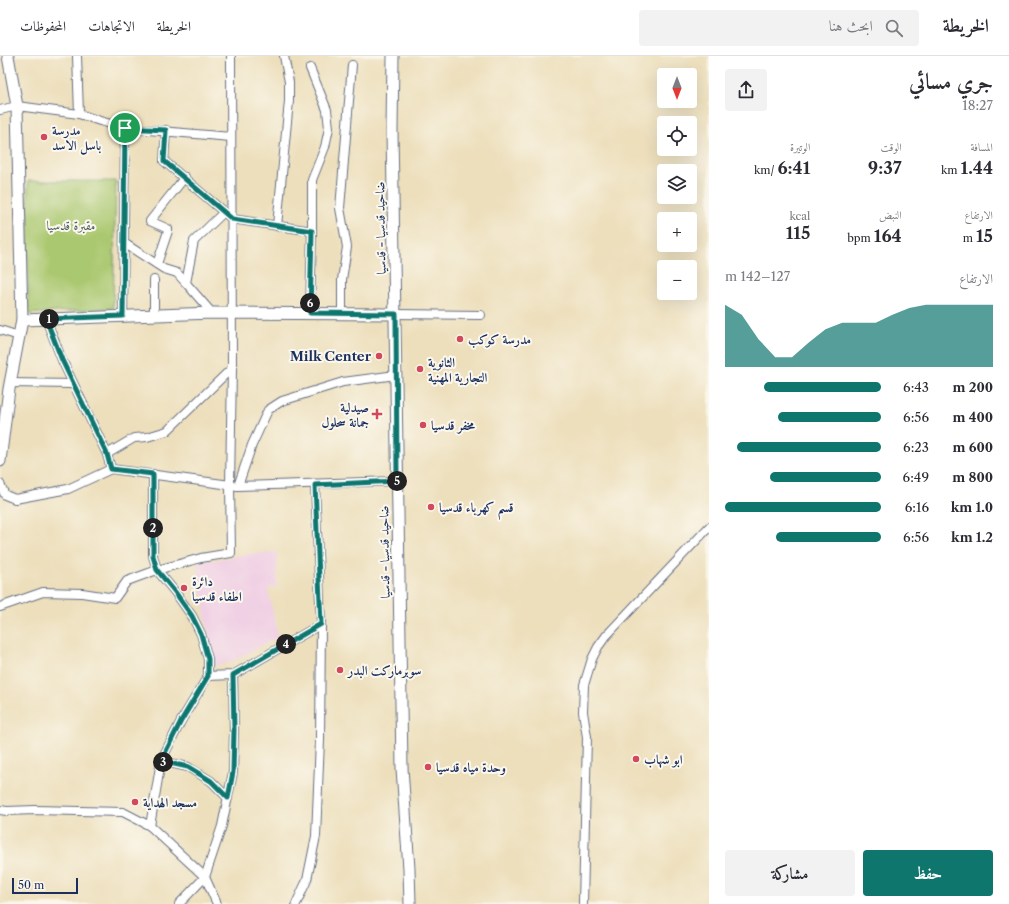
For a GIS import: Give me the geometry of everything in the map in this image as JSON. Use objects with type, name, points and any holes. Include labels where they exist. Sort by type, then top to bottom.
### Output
[{"type":"main road","points":[[0,461],[10,383],[22,320],[17,106],[8,56]]},
{"type":"main road","name":"ضاحيد قدسيا - قدسيا","points":[[393,56],[392,130],[402,768],[410,904]]},
{"type":"main road","points":[[22,320],[212,313],[396,314]]},
{"type":"street","points":[[77,56],[80,114]]},
{"type":"street","points":[[0,607],[43,592],[82,593],[115,598],[127,580],[201,558],[231,553],[231,56]]},
{"type":"street","points":[[277,226],[289,101],[289,82],[284,56]]},
{"type":"street","points":[[342,314],[342,280],[347,247],[340,208],[352,65]]},
{"type":"street","points":[[310,68],[327,110],[329,128],[325,146],[312,180],[310,313]]},
{"type":"street","points":[[0,110],[17,106],[80,114],[125,128],[166,130],[231,137]]},
{"type":"street","points":[[123,316],[125,128]]},
{"type":"street","points":[[166,130],[164,161],[185,177],[232,219],[312,231]]},
{"type":"street","points":[[157,264],[168,229],[150,221],[185,177]]},
{"type":"street","points":[[186,283],[194,241],[224,212]]},
{"type":"street","points":[[124,243],[164,269],[177,273],[212,313]]},
{"type":"street","points":[[154,280],[154,315]]},
{"type":"street","points":[[396,314],[481,315]]},
{"type":"street","points":[[46,319],[62,360],[107,454],[111,469]]},
{"type":"street","points":[[0,330],[19,336]]},
{"type":"street","points":[[107,454],[134,438],[147,437],[167,431],[232,368]]},
{"type":"street","points":[[238,486],[252,445],[268,410],[282,401],[343,382],[396,375]]},
{"type":"street","points":[[10,383],[73,384]]},
{"type":"street","points":[[0,484],[5,494],[15,499],[68,489],[111,469],[238,486],[315,485],[397,481]]},
{"type":"street","points":[[150,826],[161,761],[181,721],[208,676],[208,659],[201,634],[192,616],[157,570],[153,556],[153,474]]},
{"type":"street","points":[[296,904],[307,880],[316,836],[320,740],[321,624],[315,485]]},
{"type":"street","points":[[583,904],[587,737],[583,712],[583,698],[587,672],[592,659],[606,636],[709,527]]},
{"type":"street","points":[[208,676],[233,675],[321,624]]},
{"type":"street","points":[[179,904],[205,877],[222,826],[233,772],[233,675]]},
{"type":"street","points":[[161,761],[188,767],[211,781],[228,798]]},
{"type":"street","points":[[0,810],[7,812],[35,810],[123,812],[150,826],[205,877],[217,900],[217,904]]},
{"type":"shaded area","points":[[277,552],[277,587],[268,588],[278,637],[231,662],[213,666],[197,563],[249,554]]},
{"type":"green space","name":"مقبرة قدسيا","points":[[28,181],[116,181],[113,308],[28,314]]},
{"type":"place","name":"مدرسة باسل الاسد","points":[[44,137]]},
{"type":"place","name":"مدرسة كوكب","points":[[460,339]]},
{"type":"place","name":"Milk Center","points":[[379,356]]},
{"type":"place","name":"الثانوية التجارية المهنية","points":[[420,369]]},
{"type":"place","name":"صيدلية جمانة سحلول","points":[[377,414]]},
{"type":"place","name":"مخفر قدسيا","points":[[423,425]]},
{"type":"place","name":"قسم كهرباء قدسيا","points":[[431,507]]},
{"type":"place","name":"دائرة اطفاء قدسيا","points":[[184,588]]},
{"type":"place","name":"سوبرماركت البدر","points":[[340,670]]},
{"type":"place","name":"ابو شهاب","points":[[636,759]]},
{"type":"place","name":"وحدة مياه قدسيا","points":[[428,767]]},
{"type":"place","name":"مسجد الهداية","points":[[135,802]]},
{"type":"route","points":[[125,128],[166,130],[164,161],[185,177],[232,219],[312,231],[310,313],[396,314],[397,481],[315,485],[321,624],[233,675],[233,772],[228,798],[211,781],[188,767],[161,761],[181,721],[208,676],[208,659],[201,634],[192,616],[157,570],[153,556],[153,474],[111,469],[107,454],[62,360],[46,319],[123,316],[125,128]]}]
